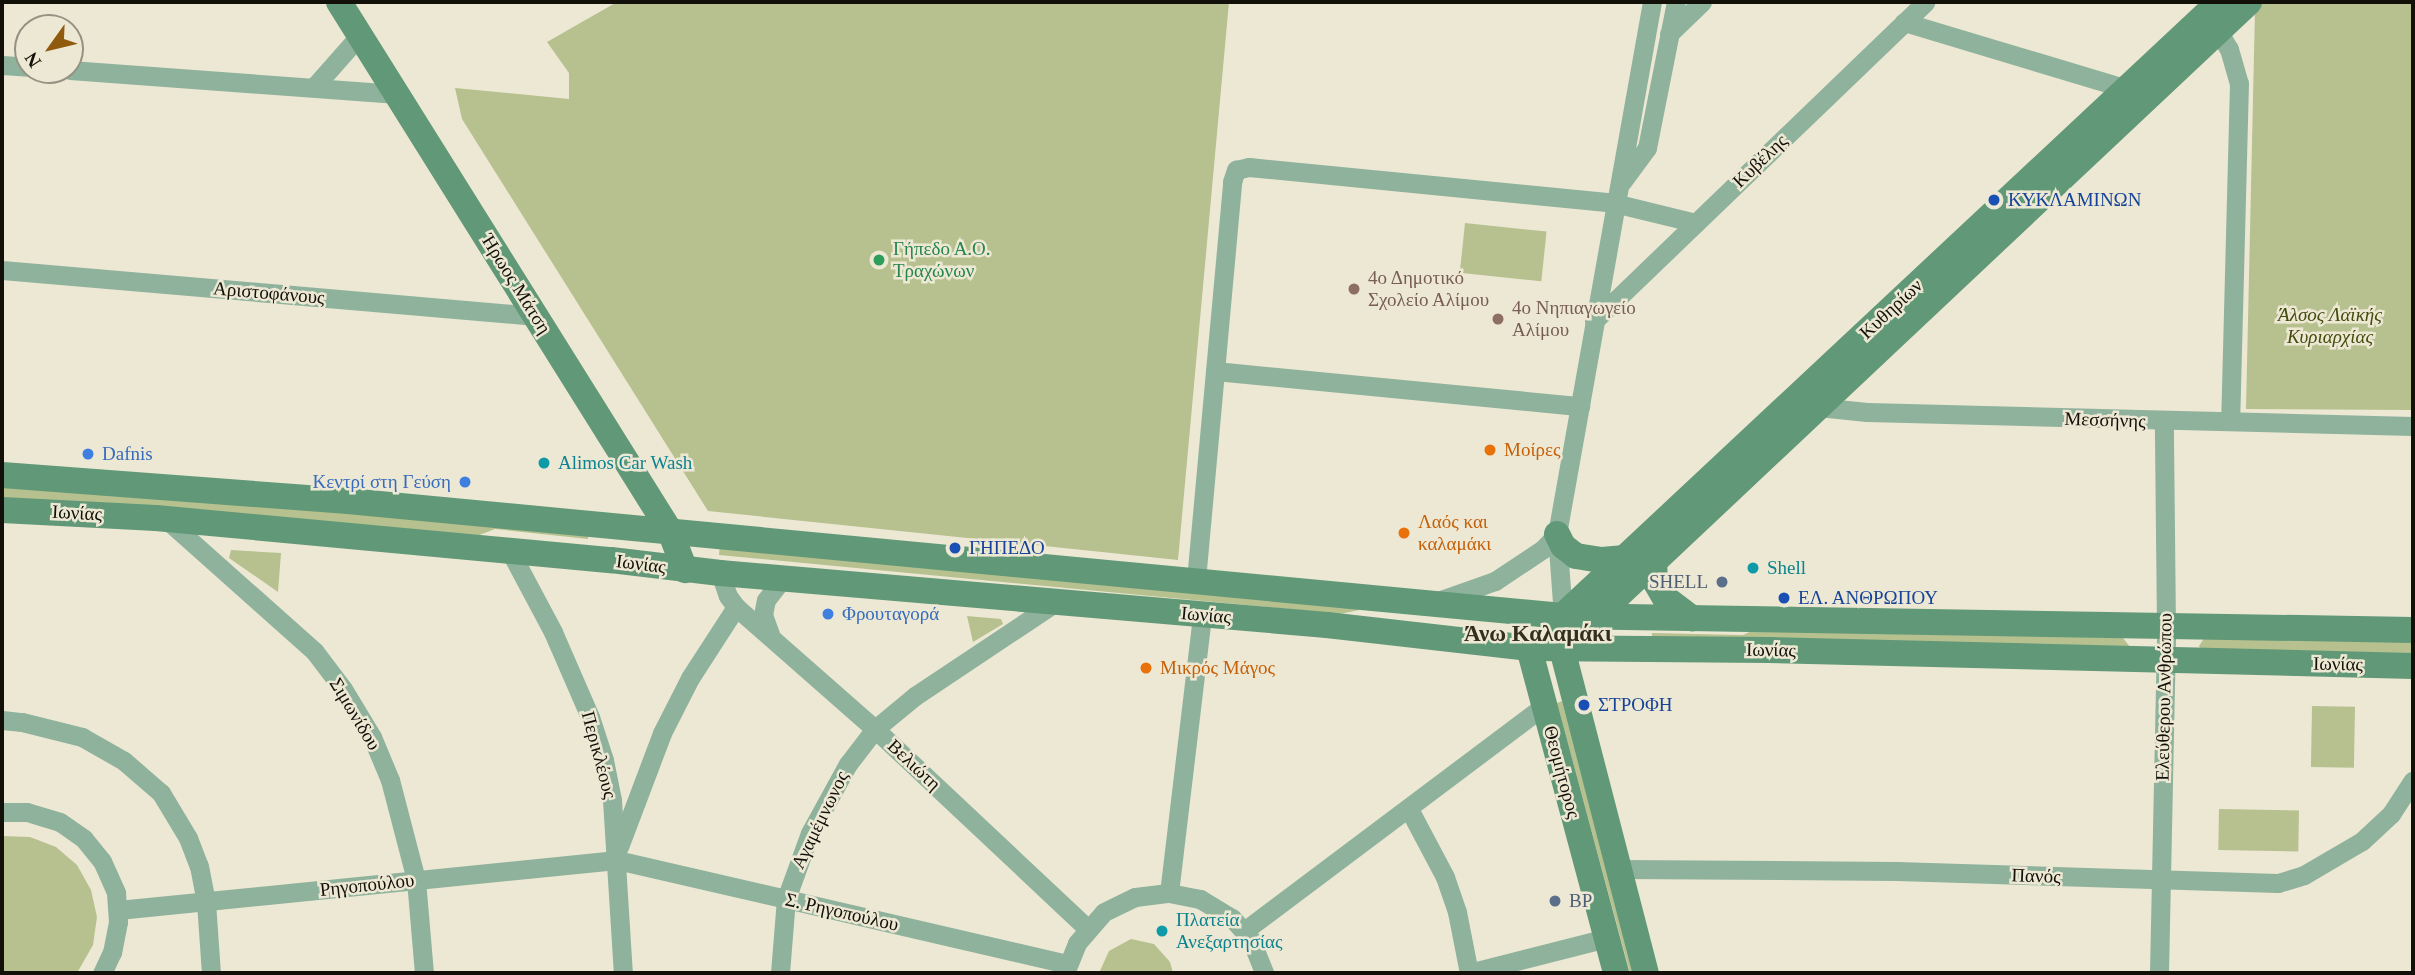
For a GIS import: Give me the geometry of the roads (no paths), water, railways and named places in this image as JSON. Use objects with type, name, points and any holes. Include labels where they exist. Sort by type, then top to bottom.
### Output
[{"type":"street","name":"Ήρωος Μάτση","points":[[340,2],[670,531],[685,570]]},
{"type":"street","points":[[1529,648],[1563,616],[1557,534],[1652,2]]},
{"type":"street","points":[[1617,194],[1647,148],[1676,2]]},
{"type":"street","points":[[1644,41],[1669,34],[1702,2]]},
{"type":"street","name":"Κυβέλης","points":[[1594,321],[1925,2]]},
{"type":"street","name":"Κυθηρίων","points":[[1563,616],[1625,558],[1811,399],[2138,92],[2219,2]]},
{"type":"street","name":"Κυθηρίων","points":[[2138,92],[2218,31],[2249,2]]},
{"type":"street","points":[[1904,22],[2138,92]]},
{"type":"street","points":[[2218,31],[2229,49],[2239,83],[2230,421]]},
{"type":"street","points":[[314,87],[360,35]]},
{"type":"street","points":[[84,71],[397,94]]},
{"type":"street","points":[[1196,580],[1232,183],[1236,170],[1249,167],[1617,194],[1696,223]]},
{"type":"street","name":"Αριστοφάνους","points":[[2,270],[536,316]]},
{"type":"street","points":[[1215,371],[1580,406]]},
{"type":"street","name":"Κυθηρίων","points":[[1595,617],[1654,562],[1811,399]]},
{"type":"street","name":"Μεσσήνης","points":[[1811,399],[1867,412],[2413,426]]},
{"type":"street","name":"Ελεύθερου Ανθρώπου","points":[[2159,973],[2165,628],[2165,421]]},
{"type":"street","name":"Ιωνίας","points":[[2,475],[209,489],[1563,616],[2413,631]]},
{"type":"street","name":"Ιωνίας","points":[[2,510],[91,513],[611,560],[685,570],[1202,615],[1529,648],[1769,650],[2413,666]]},
{"type":"street","name":"Σιμωνίδου","points":[[167,520],[279,617],[315,652],[343,689],[372,737],[390,780],[416,880],[424,973]]},
{"type":"street","points":[[1557,534],[1563,546],[1576,556],[1625,558]]},
{"type":"street","points":[[1432,602],[1453,599],[1495,582],[1543,549],[1557,534]]},
{"type":"street","name":"Περικλέους","points":[[511,553],[554,632],[590,717],[612,800],[623,973]]},
{"type":"street","points":[[1654,562],[1655,581],[1665,598],[1692,618]]},
{"type":"street","points":[[616,858],[662,733],[690,678],[736,607],[728,596],[720,573]]},
{"type":"street","points":[[770,634],[763,615],[766,600],[783,578]]},
{"type":"street","name":"Αγαμέμνωνος","points":[[780,973],[786,899],[810,833],[830,792],[875,729],[915,696],[1056,602]]},
{"type":"street","name":"Βελιώτη","points":[[736,607],[770,634],[875,729],[1087,928]]},
{"type":"street","points":[[1169,893],[1202,615]]},
{"type":"street","name":"Θεομήτορος","points":[[1563,616],[1562,649],[1646,973]]},
{"type":"street","points":[[1562,649],[1595,617]]},
{"type":"street","name":"Θεομήτορος","points":[[1529,648],[1616,973]]},
{"type":"street","points":[[1244,931],[1545,705]]},
{"type":"street","points":[[2,720],[22,722],[82,737],[145,777],[161,793],[188,838],[199,866],[206,902],[211,973]]},
{"type":"street","name":"Πανός","points":[[1619,869],[1897,871],[2278,883],[2304,875],[2362,841],[2391,814],[2413,780]]},
{"type":"street","points":[[1409,809],[1445,877],[1457,912],[1469,973],[1606,939]]},
{"type":"street","points":[[2,812],[44,816],[80,835],[105,866],[114,887],[118,910],[116,940],[102,973]]},
{"type":"street","name":"Ρηγοπούλου","points":[[118,910],[616,858]]},
{"type":"street","name":"Σ. Ρηγοπούλου","points":[[616,858],[1066,969]]},
{"type":"street","points":[[1066,969],[1087,928],[1104,912],[1129,899],[1169,893],[1194,897],[1211,904],[1244,931],[1256,950],[1264,973]]},
{"type":"place","name":"ΚΥΚΛΑΜΙΝΩΝ","points":[[1994,200]]},
{"type":"place","name":"Γήπεδο Α.Ο. Τραχώνων","points":[[879,260]]},
{"type":"place","name":"4ο Δημοτικό Σχολείο Αλίμου","points":[[1354,289]]},
{"type":"place","name":"4ο Νηπιαγωγείο Αλίμου","points":[[1498,319]]},
{"type":"place","name":"Μοίρες","points":[[1490,450]]},
{"type":"place","name":"Dafnis","points":[[88,454]]},
{"type":"place","name":"Alimos Car Wash","points":[[544,463]]},
{"type":"place","name":"Κεντρί στη Γεύση","points":[[465,482]]},
{"type":"place","name":"Λαός και καλαμάκι","points":[[1404,533]]},
{"type":"place","name":"ΓΗΠΕΔΟ","points":[[955,548]]},
{"type":"place","name":"Shell","points":[[1753,568]]},
{"type":"place","name":"SHELL","points":[[1722,582]]},
{"type":"place","name":"ΕΛ. ΑΝΘΡΩΠΟΥ","points":[[1784,598]]},
{"type":"place","name":"Φρουταγορά","points":[[828,614]]},
{"type":"place","name":"Μικρός Μάγος","points":[[1146,668]]},
{"type":"place","name":"ΣΤΡΟΦΗ","points":[[1584,705]]},
{"type":"place","name":"BP","points":[[1555,901]]},
{"type":"place","name":"Πλατεία Ανεξαρτησίας","points":[[1162,931]]},
{"type":"district","name":"Άνω Καλαμάκι","points":[[1538,634]]},
{"type":"park label","name":"Άλσος Λαϊκής Κυριαρχίας","points":[[2330,326]]}]
